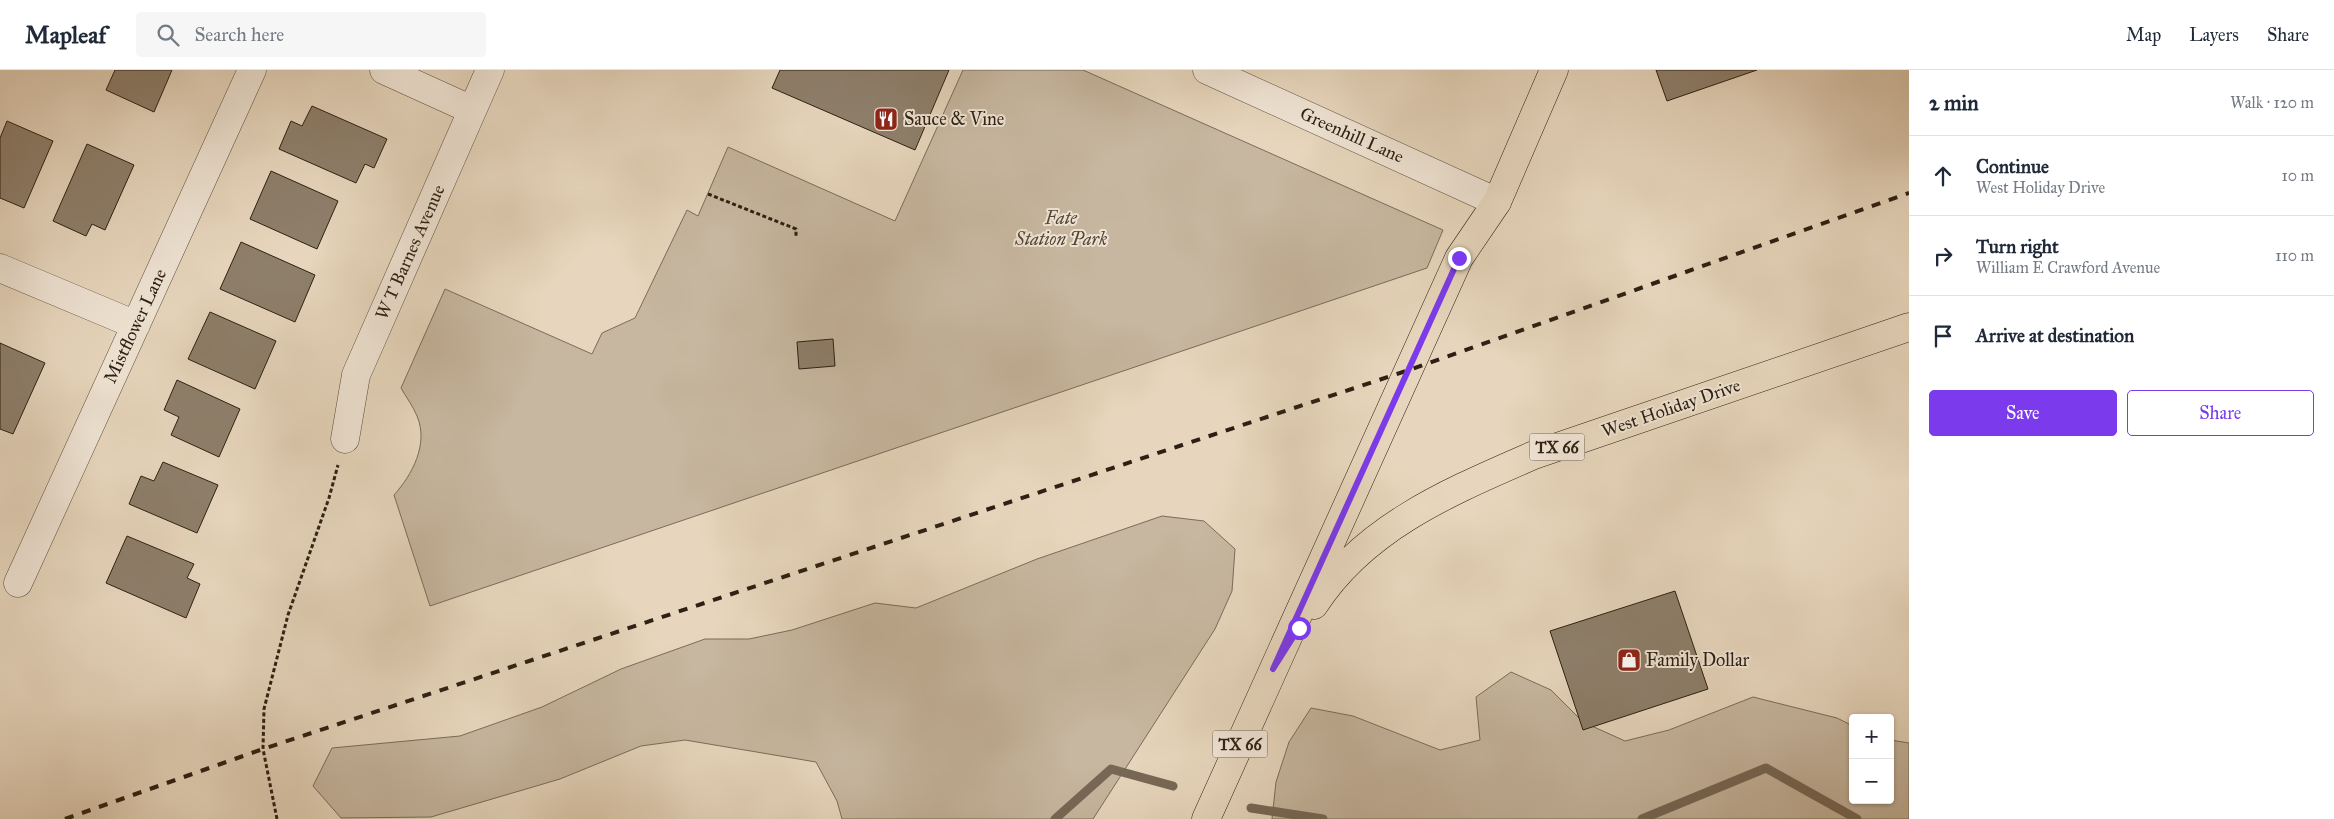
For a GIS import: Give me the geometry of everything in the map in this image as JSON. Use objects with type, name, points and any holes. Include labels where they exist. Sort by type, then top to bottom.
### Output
[{"type":"main road","points":[[1273,669],[1459,258],[1497,202],[1554,70]]},
{"type":"main road","name":"West Holiday Drive","points":[[1273,669],[1324,591],[1358,552],[1392,525],[1442,497],[1534,455],[1909,327]]},
{"type":"main road","name":"TX 66","points":[[1206,819],[1273,669]]},
{"type":"street","name":"Mistflower Lane","points":[[18,583],[252,70]]},
{"type":"street","points":[[384,70],[472,110]]},
{"type":"street","name":"W T Barnes Avenue","points":[[345,439],[356,374],[490,70]]},
{"type":"street","name":"Greenhill Lane","points":[[1207,70],[1497,202]]},
{"type":"street","points":[[0,268],[136,325]]},
{"type":"path","points":[[708,194],[796,230],[796,236]]},
{"type":"path","points":[[277,819],[263,749],[264,709],[288,615],[329,498],[345,439]]},
{"type":"green space","name":"Fate Station Park","points":[[963,70],[1083,70],[1443,230],[1427,268],[430,606],[394,495],[412,469],[420,448],[421,437],[417,416],[401,388],[445,289],[592,354],[602,333],[635,318],[687,210],[698,216],[728,147],[895,221]]},
{"type":"green space","points":[[1162,516],[1204,521],[1235,549],[1232,591],[1215,629],[1093,819],[842,819],[837,801],[816,762],[685,740],[641,746],[560,779],[431,817],[341,818],[313,786],[332,748],[460,736],[542,707],[621,669],[705,639],[749,639],[792,630],[875,603],[916,608],[1037,559]]},
{"type":"green space","points":[[1511,672],[1551,690],[1583,722],[1625,741],[1669,730],[1753,697],[1837,718],[1849,724],[1849,804],[1894,804],[1894,741],[1909,743],[1909,819],[1272,819],[1276,782],[1289,742],[1311,708],[1353,716],[1440,750],[1480,740],[1476,697]]},
{"type":"building","points":[[115,70],[172,70],[154,112],[106,90]]},
{"type":"building","name":"Sauce & Vine","points":[[780,70],[949,70],[915,150],[772,88]]},
{"type":"building","points":[[1656,70],[1757,70],[1667,101]]},
{"type":"building","points":[[312,106],[387,139],[374,168],[365,164],[356,183],[279,149],[291,121],[302,126]]},
{"type":"building","points":[[7,121],[53,141],[24,208],[0,198],[0,138]]},
{"type":"building","points":[[87,144],[134,165],[105,230],[92,224],[86,236],[53,221]]},
{"type":"building","points":[[271,171],[338,201],[317,249],[250,219]]},
{"type":"building","points":[[241,242],[315,275],[295,322],[220,289]]},
{"type":"building","points":[[210,312],[276,341],[255,389],[188,359]]},
{"type":"building","points":[[833,339],[835,366],[799,369],[797,342]]},
{"type":"building","points":[[0,343],[45,363],[13,434],[0,429]]},
{"type":"building","points":[[177,380],[240,409],[219,457],[171,435],[179,417],[164,410]]},
{"type":"building","points":[[163,462],[218,485],[197,533],[129,504],[141,476],[154,481]]},
{"type":"building","points":[[127,536],[194,564],[187,578],[200,584],[186,618],[106,583]]},
{"type":"building","name":"Family Dollar","points":[[1675,591],[1708,689],[1583,730],[1550,631]]},
{"type":"waterway","points":[[1642,819],[1766,768],[1857,819]]},
{"type":"waterway","points":[[1055,819],[1111,769],[1173,786]]},
{"type":"waterway","points":[[1251,808],[1323,819]]},
{"type":"railway","points":[[65,819],[263,749],[1409,370],[1909,193]]},
{"type":"place","name":"Sauce & Vine","points":[[886,119]]},
{"type":"place","name":"Family Dollar","points":[[1629,660]]},
{"type":"route","points":[[1299,628],[1273,669],[1459,258]]}]
